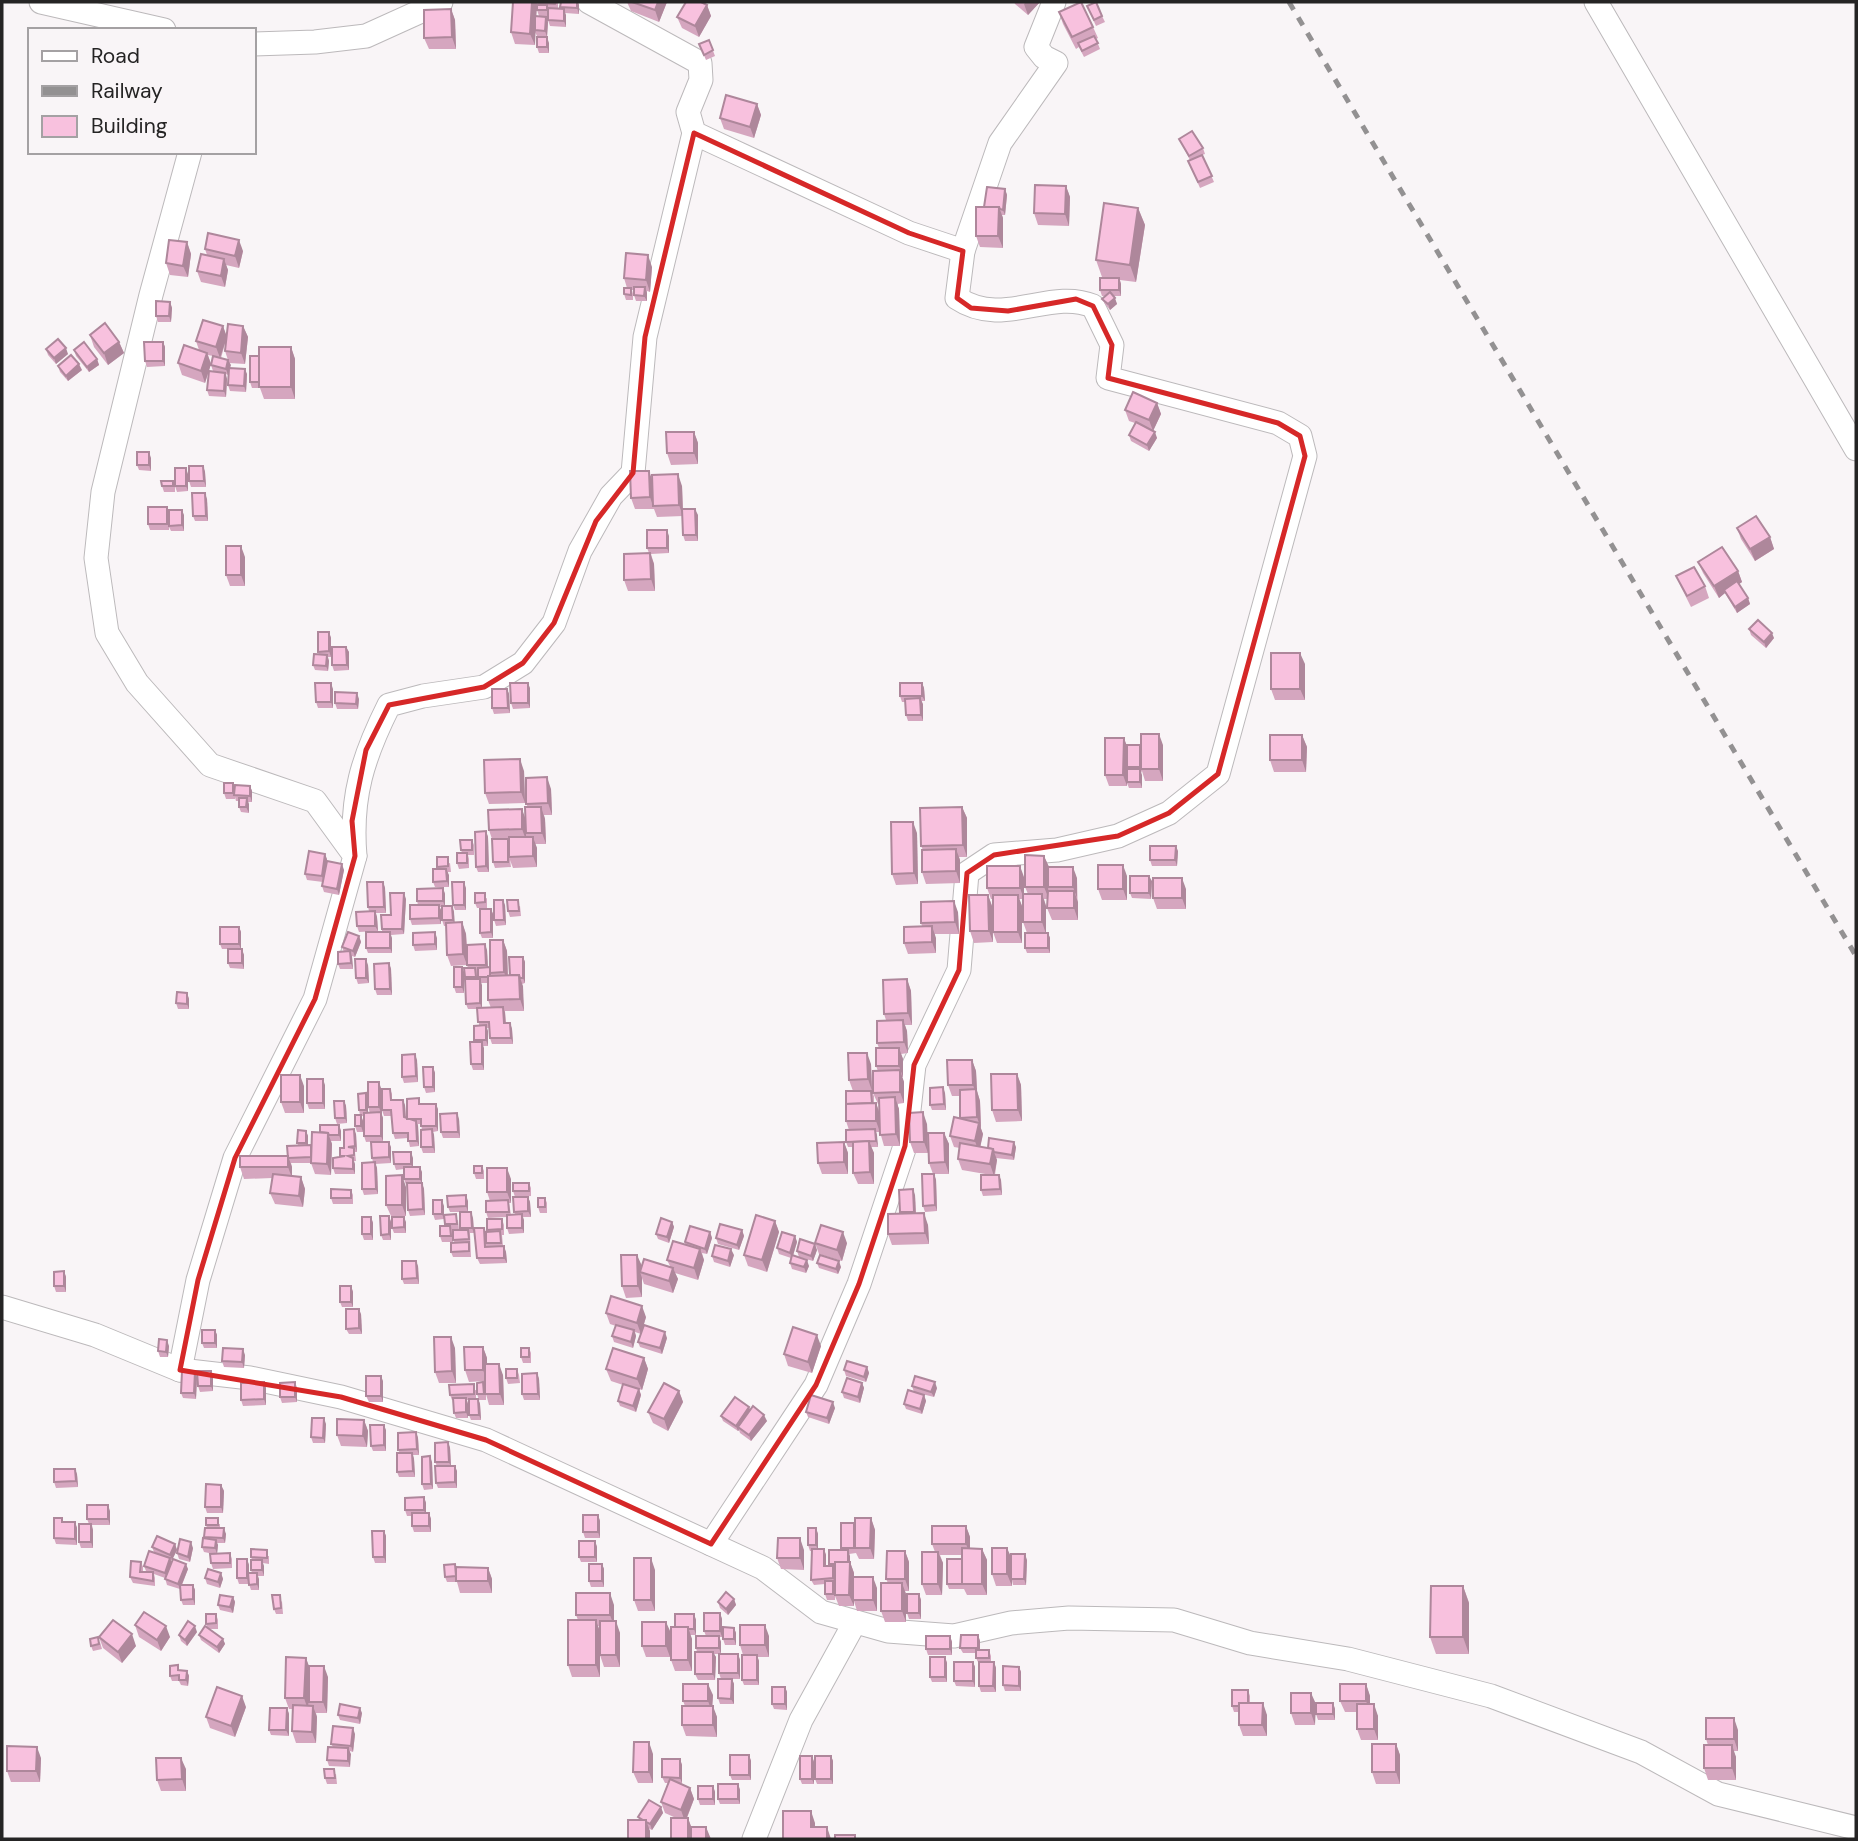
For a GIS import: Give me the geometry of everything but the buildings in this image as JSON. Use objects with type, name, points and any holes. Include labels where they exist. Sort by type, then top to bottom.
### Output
[{"type":"street","points":[[41,2],[155,28]]},
{"type":"street","points":[[256,44],[315,42],[366,36],[441,2]]},
{"type":"street","points":[[180,1370],[198,1280],[235,1158],[315,999],[355,856],[352,821],[366,750],[389,705],[423,696],[484,687],[523,663],[554,623],[580,551],[596,521],[611,496],[633,473],[645,337],[694,133],[688,112],[701,80],[701,63],[589,2]]},
{"type":"street","points":[[711,1544],[816,1385],[859,1284],[905,1146],[914,1065],[959,970],[967,873],[993,855],[1057,849],[1118,836],[1169,813],[1218,774],[1305,456],[1300,436],[1278,423],[1108,378],[1112,345],[1093,306],[1076,299],[1008,311],[971,307],[957,298],[962,251],[1000,143],[1056,63],[1044,57],[1036,47],[1054,2]]},
{"type":"street","points":[[1596,2],[1856,449]]},
{"type":"street","points":[[694,133],[909,233],[962,251]]},
{"type":"street","points":[[189,154],[150,295],[103,492],[96,558],[107,633],[137,683],[210,765],[315,801],[355,856]]},
{"type":"street","points":[[2,1307],[95,1335],[180,1370],[250,1378],[341,1397],[486,1440],[763,1568],[821,1612],[855,1622],[888,1631],[954,1636],[1011,1623],[1069,1618],[1174,1619],[1250,1643],[1348,1659],[1491,1696],[1641,1752],[1718,1794],[1856,1828]]},
{"type":"street","points":[[754,1839],[801,1720],[855,1622]]},
{"type":"highlighted area","points":[[694,133],[909,233],[963,251],[957,298],[971,308],[1008,311],[1076,299],[1093,306],[1112,345],[1108,378],[1278,423],[1300,436],[1305,456],[1218,774],[1169,813],[1118,836],[994,855],[967,873],[959,970],[914,1065],[905,1146],[859,1284],[816,1385],[711,1544],[486,1440],[341,1397],[180,1370],[198,1280],[235,1158],[315,999],[355,856],[352,821],[366,750],[389,705],[484,687],[523,663],[554,623],[596,521],[633,473],[645,337]]},
{"type":"railway","points":[[1289,2],[1856,956]]}]
